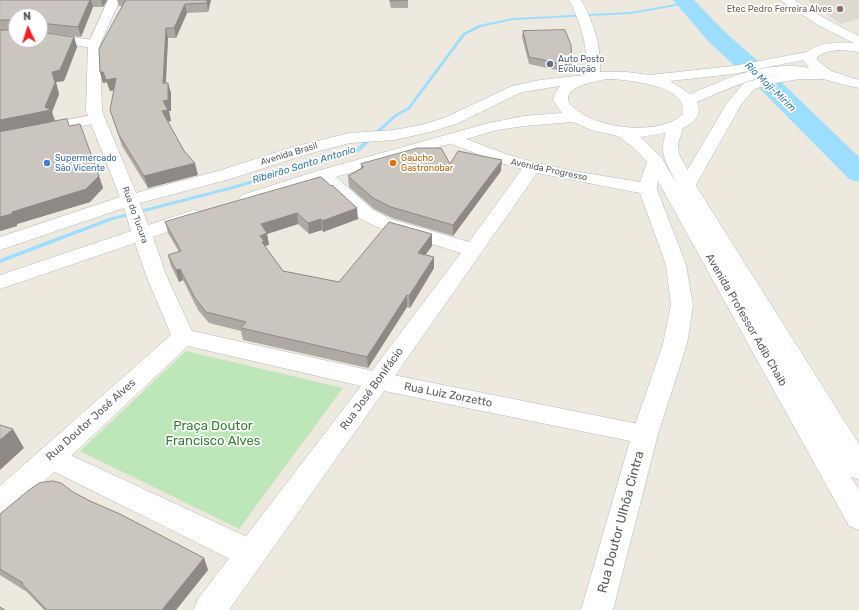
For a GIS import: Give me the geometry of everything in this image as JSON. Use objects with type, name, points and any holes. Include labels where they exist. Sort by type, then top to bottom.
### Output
[{"type":"main road","name":"Rua do Tucura","points":[[114,0],[94,44],[94,111],[141,229],[156,276],[183,337]]},
{"type":"main road","points":[[786,0],[822,22],[853,33],[859,41]]},
{"type":"main road","points":[[581,10],[592,40],[594,54],[586,78],[569,85],[563,92],[562,100],[566,109],[576,117],[597,126],[622,131],[642,132],[661,130],[676,126],[686,121],[691,114],[692,107],[689,100],[680,92],[649,79]]},
{"type":"main road","points":[[827,48],[853,33]]},
{"type":"main road","points":[[48,38],[94,44]]},
{"type":"main road","points":[[689,100],[766,68],[811,55],[820,49],[859,48]]},
{"type":"main road","points":[[811,55],[810,61],[816,68],[828,76]]},
{"type":"main road","points":[[766,68],[796,70],[859,84]]},
{"type":"main road","name":"Avenida Brasil","points":[[0,244],[53,225],[224,175],[302,150],[350,138],[394,135],[424,129],[450,121],[517,89],[540,84],[620,75],[649,79]]},
{"type":"main road","points":[[649,79],[773,79],[800,75],[828,76]]},
{"type":"main road","points":[[687,186],[734,103],[741,78]]},
{"type":"main road","points":[[232,204],[323,175],[495,126],[524,121],[576,117]]},
{"type":"main road","points":[[0,138],[97,119]]},
{"type":"main road","name":"Avenida Professor Adib Chaib","points":[[676,126],[670,144],[671,154],[687,186],[859,468]]},
{"type":"main road","name":"Avenida Professor Adib Chaib","points":[[622,131],[640,145],[655,161],[859,517]]},
{"type":"main road","name":"Avenida Progresso","points":[[453,139],[483,153],[532,168],[648,189]]},
{"type":"main road","points":[[648,189],[649,178],[655,161]]},
{"type":"main road","name":"Rua José Bonifácio","points":[[210,610],[532,168]]},
{"type":"main road","points":[[323,175],[366,214],[384,223],[473,250]]},
{"type":"main road","name":"Rua Doutor Ulhôa Cintra","points":[[597,610],[645,434],[675,344],[682,305],[676,265],[648,189]]},
{"type":"main road","points":[[0,282],[141,229],[210,211]]},
{"type":"main road","name":"Rua Luiz Zorzetto","points":[[183,337],[378,381],[645,434]]},
{"type":"main road","name":"Rua Doutor José Alves","points":[[0,504],[183,337]]},
{"type":"main road","points":[[51,457],[251,554]]},
{"type":"shaded area","name":"Etec Pedro Ferreira Alves","points":[[808,0],[859,0],[859,19],[840,24]]},
{"type":"green space","name":"Praça Doutor Francisco Alves","points":[[186,351],[343,388],[239,529],[80,451]]},
{"type":"building","points":[[0,0],[90,0],[78,27],[48,24],[48,8],[8,8],[8,20],[0,20]]},
{"type":"building","points":[[126,0],[207,0],[207,3],[185,4],[174,28],[166,28],[163,83],[168,83],[168,100],[163,101],[168,110],[162,111],[184,151],[195,163],[144,176],[119,135],[110,110],[116,78],[106,80],[103,72],[100,72],[99,49]]},
{"type":"building","points":[[0,30],[8,30],[8,48],[48,48],[48,33],[74,37],[60,70],[52,72],[55,83],[45,107],[51,110],[0,120]]},
{"type":"building","points":[[565,30],[571,45],[572,66],[529,57],[523,31]]},
{"type":"building","name":"Supermercado São Vicente","points":[[67,119],[69,126],[80,124],[99,176],[86,189],[0,217],[0,132]]},
{"type":"building","points":[[418,148],[441,148],[450,164],[458,151],[502,160],[453,225],[391,207],[373,198],[348,176],[364,167],[361,164]]},
{"type":"building","points":[[321,177],[357,208],[322,221],[321,219],[308,223],[297,213],[261,224],[267,233],[260,236],[264,241],[262,242],[283,271],[339,282],[389,222],[432,234],[418,253],[434,257],[409,296],[407,295],[367,357],[241,328],[246,322],[206,312],[195,298],[180,269],[176,270],[168,255],[181,251],[165,222]]},
{"type":"building","points":[[0,425],[13,429],[0,440]]},
{"type":"building","points":[[53,481],[61,483],[73,492],[90,501],[120,514],[204,558],[162,610],[47,610],[22,584],[23,583],[0,569],[0,514],[39,483]]},
{"type":"waterway","name":"Rio Moji-Mirim","points":[[683,0],[717,37],[769,84],[859,173]]},
{"type":"waterway","name":"Ribeirão Santo Antonio","points":[[0,261],[111,219],[231,188],[358,150],[395,116],[409,108],[464,34],[480,26],[513,19],[631,13],[686,3]]},
{"type":"place","name":"Etec Pedro Ferreira Alves","points":[[840,9]]},
{"type":"place","name":"Auto Posto Evolução","points":[[550,64]]},
{"type":"place","name":"Supermercado São Vicente","points":[[47,163]]},
{"type":"place","name":"Gaúcho Gastronobar","points":[[393,163]]}]
